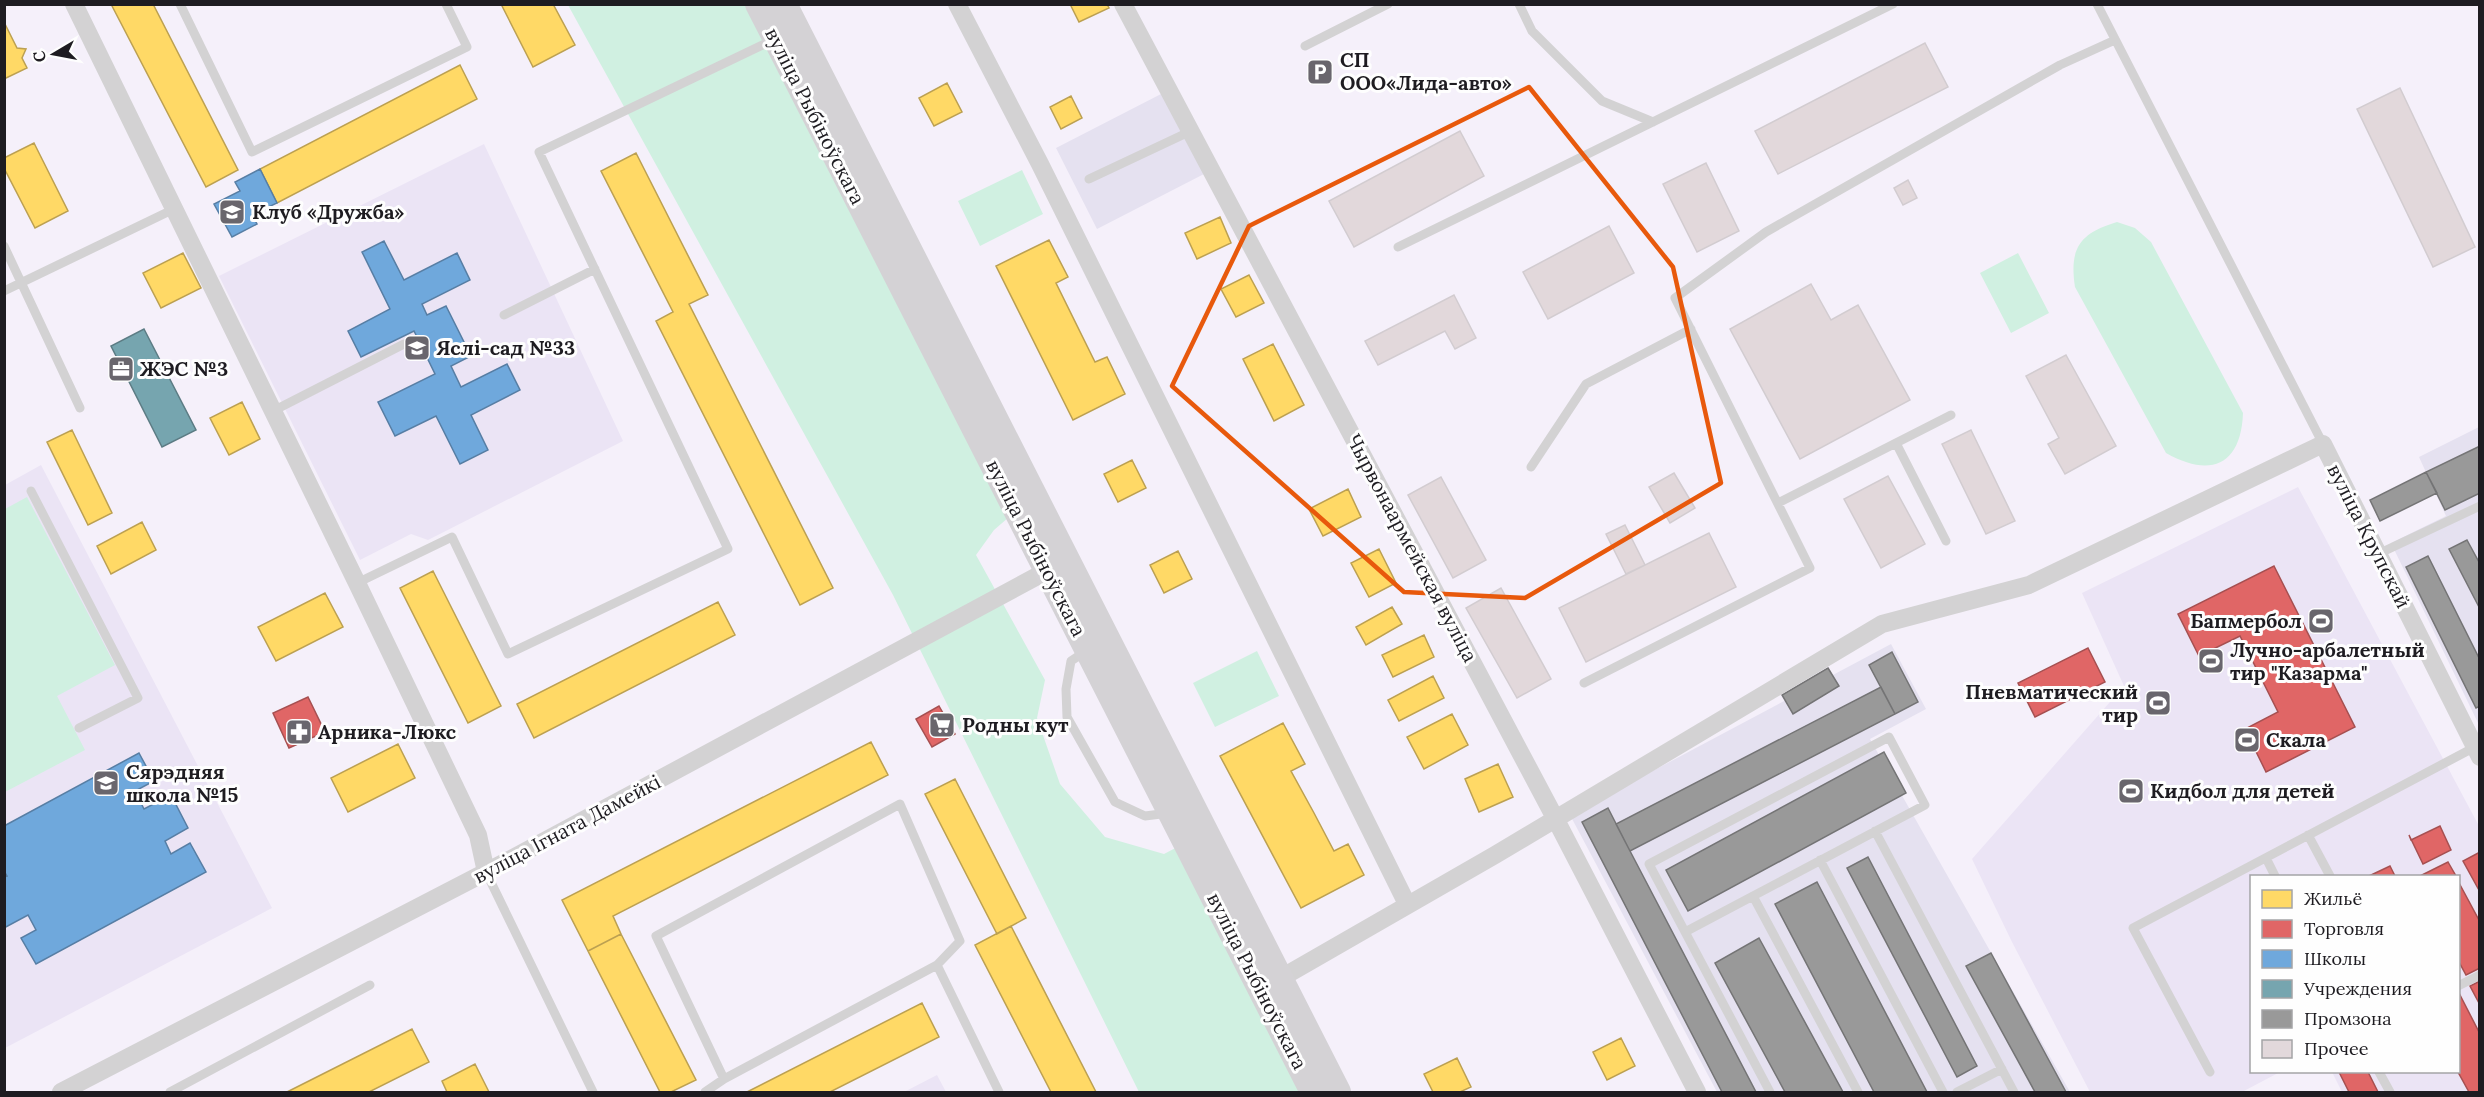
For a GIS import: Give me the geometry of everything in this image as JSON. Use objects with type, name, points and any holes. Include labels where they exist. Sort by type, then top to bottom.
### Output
[{"type":"main road","name":"вуліца Рыбіноўскага","points":[[758,4],[1058,565]]},
{"type":"main road","name":"вуліца Рыбіноўскага","points":[[784,4],[1097,643],[1281,978],[1338,1092]]},
{"type":"main road","name":"вуліца Рыбіноўскага","points":[[1097,643],[1171,813],[1313,1092]]},
{"type":"street","points":[[74,4],[478,835],[486,872]]},
{"type":"street","points":[[957,4],[1040,164],[1407,904]]},
{"type":"street","name":"Чырвонаармейская вуліца","points":[[1123,4],[1555,818],[1697,1092]]},
{"type":"street","points":[[1281,978],[1495,855],[1882,624],[2029,585],[2323,444]]},
{"type":"street","name":"вуліца Крупскай","points":[[2323,444],[2476,744]]},
{"type":"street","name":"вуліца Ігната Дамейкі","points":[[61,1092],[486,872],[1058,565]]},
{"type":"lane","points":[[180,4],[252,152],[467,47],[446,4]]},
{"type":"lane","points":[[1305,46],[1388,4]]},
{"type":"lane","points":[[1519,4],[1532,31],[1602,101],[1653,122]]},
{"type":"lane","points":[[1398,247],[1893,4]]},
{"type":"lane","points":[[2097,4],[2323,444]]},
{"type":"lane","points":[[357,582],[452,537],[508,654],[728,549],[539,152],[776,39]]},
{"type":"lane","points":[[1584,683],[1810,568],[1675,298],[1766,232],[2060,65],[2115,39]]},
{"type":"lane","points":[[1089,179],[1191,131]]},
{"type":"lane","points":[[4,291],[174,209]]},
{"type":"lane","points":[[4,246],[80,408]]},
{"type":"lane","points":[[504,315],[595,269]]},
{"type":"lane","points":[[1532,467],[1586,384],[1691,329]]},
{"type":"lane","points":[[273,411],[404,344]]},
{"type":"lane","points":[[1778,502],[1951,415]]},
{"type":"lane","points":[[1896,443],[1946,540]]},
{"type":"lane","points":[[31,491],[138,698],[80,728]]},
{"type":"lane","points":[[2378,555],[2478,511]]},
{"type":"lane","points":[[1097,643],[1071,661],[1066,689],[1067,717],[1115,802],[1145,816],[1171,813]]},
{"type":"lane","points":[[1685,932],[1925,805],[1889,737],[1649,864],[1685,932],[1770,1092]]},
{"type":"lane","points":[[2210,1072],[2133,928],[2476,744]]},
{"type":"lane","points":[[705,1092],[724,1079],[937,965],[960,941],[900,804],[656,936],[724,1079]]},
{"type":"lane","points":[[1875,831],[2014,1092]]},
{"type":"lane","points":[[2308,835],[2329,875]]},
{"type":"lane","points":[[2266,858],[2274,875]]},
{"type":"lane","points":[[1820,860],[1943,1092]]},
{"type":"lane","points":[[486,872],[593,1092]]},
{"type":"lane","points":[[1753,896],[1858,1092]]},
{"type":"lane","points":[[937,965],[999,1092]]},
{"type":"lane","points":[[2460,985],[2480,975]]},
{"type":"lane","points":[[170,1092],[369,985]]},
{"type":"lane","points":[[1958,1092],[2002,1069]]},
{"type":"lane","points":[[2380,1073],[2390,1092]]},
{"type":"highlighted area","points":[[1529,87],[1673,267],[1721,483],[1525,598],[1404,592],[1172,386],[1249,226]]},
{"type":"shaded area","points":[[1163,93],[1204,174],[1097,229],[1056,148]]},
{"type":"shaded area","name":"Яслі-сад №33","points":[[484,144],[623,441],[428,540],[411,534],[360,560],[219,276]]},
{"type":"shaded area","points":[[2479,427],[2479,725],[2391,543],[2446,516],[2419,457]]},
{"type":"shaded area","name":"Сярэдняя школа №15","points":[[41,465],[272,908],[5,1048],[5,485]]},
{"type":"shaded area","points":[[2298,487],[2479,826],[2479,1092],[2342,1092],[2332,1073],[2460,1073],[2460,875],[2250,875],[2250,1073],[2278,1073],[2242,1092],[2090,1092],[2012,942],[1972,859],[2124,686],[2082,593]]},
{"type":"shaded area","points":[[1891,644],[1926,709],[1870,739],[2070,1092],[1717,1092],[1570,815]]},
{"type":"shaded area","points":[[937,1075],[946,1092],[904,1092]]},
{"type":"green space","points":[[568,5],[753,5],[1016,511],[994,530],[976,555],[1045,680],[1037,718],[1060,784],[1105,837],[1164,854],[1185,843],[1312,1092],[1139,1092],[893,595]]},
{"type":"green space","points":[[1022,170],[1043,214],[980,246],[958,201]]},
{"type":"green space","points":[[2117,222],[2135,228],[2151,242],[2243,413],[2241,431],[2236,445],[2229,456],[2220,462],[2196,465],[2166,453],[2075,287],[2074,262],[2080,244],[2094,231]]},
{"type":"green space","points":[[2018,253],[2049,313],[2011,333],[1980,273]]},
{"type":"green space","points":[[27,497],[115,665],[57,696],[85,750],[5,792],[5,509]]},
{"type":"green space","points":[[1257,651],[1279,696],[1215,727],[1193,683]]},
{"type":"building: Жильё","points":[[111,4],[153,4],[238,170],[206,187]]},
{"type":"building: Жильё","points":[[501,4],[553,4],[575,45],[533,67]]},
{"type":"building: Жильё","points":[[1070,4],[1107,4],[1109,8],[1079,22]]},
{"type":"building: Жильё","points":[[4,22],[17,48],[26,49],[22,58],[27,68],[4,79]]},
{"type":"building: Жильё","points":[[460,65],[477,99],[277,203],[260,169]]},
{"type":"building: Жильё","points":[[947,83],[962,112],[934,126],[919,98]]},
{"type":"building: Жильё","points":[[1071,96],[1082,118],[1061,129],[1050,107]]},
{"type":"building: Жильё","points":[[34,143],[68,211],[35,228],[4,168],[4,158]]},
{"type":"building: Жильё","points":[[636,153],[708,295],[689,304],[833,588],[800,605],[656,321],[673,312],[601,171]]},
{"type":"building: Жильё","points":[[1220,217],[1231,243],[1197,259],[1185,233]]},
{"type":"building: Жильё","points":[[1049,240],[1068,277],[1056,283],[1095,362],[1107,357],[1125,394],[1073,420],[996,266]]},
{"type":"building: Жильё","points":[[183,253],[201,288],[161,308],[143,273]]},
{"type":"building: Жильё","points":[[1249,275],[1264,303],[1236,317],[1221,289]]},
{"type":"building: Жильё","points":[[1273,344],[1304,405],[1274,421],[1243,359]]},
{"type":"building: Жильё","points":[[242,402],[260,439],[229,455],[210,418]]},
{"type":"building: Жильё","points":[[72,430],[112,513],[88,525],[47,442]]},
{"type":"building: Жильё","points":[[1132,460],[1146,488],[1118,502],[1104,474]]},
{"type":"building: Жильё","points":[[1348,489],[1361,517],[1323,536],[1309,509]]},
{"type":"building: Жильё","points":[[142,522],[156,550],[111,574],[97,546]]},
{"type":"building: Жильё","points":[[1379,549],[1396,583],[1369,597],[1351,563]]},
{"type":"building: Жильё","points":[[1178,551],[1192,579],[1164,593],[1150,565]]},
{"type":"building: Жильё","points":[[433,571],[501,706],[468,723],[400,588]]},
{"type":"building: Жильё","points":[[325,593],[343,627],[276,661],[258,627]]},
{"type":"building: Жильё","points":[[718,602],[735,635],[534,738],[517,704]]},
{"type":"building: Жильё","points":[[1392,607],[1402,624],[1366,645],[1356,627]]},
{"type":"building: Жильё","points":[[1424,635],[1434,657],[1393,677],[1382,655]]},
{"type":"building: Жильё","points":[[1433,676],[1444,698],[1399,721],[1388,700]]},
{"type":"building: Жильё","points":[[1452,714],[1468,745],[1424,769],[1407,737]]},
{"type":"building: Жильё","points":[[1283,723],[1305,764],[1291,771],[1334,851],[1348,844],[1364,875],[1301,908],[1220,756]]},
{"type":"building: Жильё","points":[[871,742],[888,775],[613,916],[621,934],[588,951],[562,900]]},
{"type":"building: Жильё","points":[[398,744],[415,778],[348,812],[331,778]]},
{"type":"building: Жильё","points":[[1498,764],[1513,797],[1479,812],[1465,779]]},
{"type":"building: Жильё","points":[[955,779],[1026,918],[997,934],[925,794]]},
{"type":"building: Жильё","points":[[1011,926],[1096,1092],[1051,1092],[975,945]]},
{"type":"building: Жильё","points":[[621,934],[696,1080],[671,1092],[660,1092],[588,951]]},
{"type":"building: Жильё","points":[[922,1003],[939,1037],[830,1092],[747,1092]]},
{"type":"building: Жильё","points":[[412,1029],[429,1062],[369,1092],[287,1092]]},
{"type":"building: Жильё","points":[[1621,1038],[1635,1066],[1607,1080],[1593,1052]]},
{"type":"building: Жильё","points":[[1457,1058],[1471,1087],[1460,1092],[1433,1092],[1424,1074]]},
{"type":"building: Жильё","points":[[475,1064],[489,1092],[447,1092],[442,1081]]},
{"type":"building: Торговля","points":[[2274,566],[2355,727],[2266,772],[2245,729],[2278,712],[2240,636],[2199,656],[2178,614]]},
{"type":"building: Торговля","points":[[2088,648],[2105,682],[2035,717],[2018,683]]},
{"type":"building: Торговля","points":[[308,697],[325,732],[289,748],[273,713]]},
{"type":"building: Торговля","points":[[939,706],[955,734],[932,747],[916,719]]},
{"type":"building: Торговля","points":[[2440,826],[2451,850],[2423,864],[2411,840]]},
{"type":"building: Торговля","points":[[2480,852],[2480,892],[2463,861]]},
{"type":"building: Торговля","points":[[2448,862],[2455,875],[2422,875]]},
{"type":"building: Торговля","points":[[2390,866],[2394,875],[2371,875]]},
{"type":"building: Торговля","points":[[2460,885],[2480,922],[2480,968],[2466,975],[2460,964]]},
{"type":"building: Торговля","points":[[2480,981],[2480,1005],[2470,986]]},
{"type":"building: Торговля","points":[[2460,995],[2480,1034],[2480,1092],[2469,1092],[2459,1073]]},
{"type":"building: Торговля","points":[[2340,1073],[2368,1073],[2378,1092],[2349,1092]]},
{"type":"building: Школы","points":[[260,169],[277,203],[252,215],[257,224],[232,237],[214,204],[240,191],[235,182]]},
{"type":"building: Школы","points":[[384,241],[404,280],[457,253],[470,280],[422,304],[427,315],[446,306],[471,356],[451,366],[461,387],[507,364],[520,390],[471,415],[488,450],[460,464],[436,416],[395,436],[378,402],[435,374],[414,331],[361,357],[348,331],[390,309],[362,252]]},
{"type":"building: Школы","points":[[139,753],[154,781],[135,791],[144,809],[171,795],[188,828],[165,841],[171,854],[190,843],[206,872],[36,964],[21,938],[36,930],[28,915],[4,928],[4,877],[7,876],[4,871],[4,826]]},
{"type":"building: Учреждения","points":[[144,329],[196,430],[162,447],[111,346]]},
{"type":"building: Промзона","points":[[2480,446],[2480,493],[2445,510],[2426,472]]},
{"type":"building: Промзона","points":[[2426,472],[2437,493],[2380,521],[2370,500]]},
{"type":"building: Промзона","points":[[2467,540],[2480,564],[2480,609],[2449,549]]},
{"type":"building: Промзона","points":[[2428,556],[2480,660],[2480,706],[2476,708],[2406,567]]},
{"type":"building: Промзона","points":[[1892,652],[1918,702],[1895,714],[1869,665]]},
{"type":"building: Промзона","points":[[1828,668],[1839,686],[1793,714],[1782,695]]},
{"type":"building: Промзона","points":[[1881,687],[1895,714],[1630,851],[1616,824]]},
{"type":"building: Промзона","points":[[1884,752],[1906,793],[1688,911],[1666,870]]},
{"type":"building: Промзона","points":[[1608,808],[1756,1092],[1722,1092],[1582,822]]},
{"type":"building: Промзона","points":[[1868,857],[1977,1066],[1957,1077],[1847,868]]},
{"type":"building: Промзона","points":[[1817,882],[1927,1092],[1874,1092],[1775,904]]},
{"type":"building: Промзона","points":[[1759,938],[1843,1092],[1785,1092],[1715,963]]},
{"type":"building: Промзона","points":[[1991,953],[2066,1092],[2035,1092],[1966,966]]},
{"type":"building: Прочее","points":[[1925,43],[1948,87],[1778,174],[1755,131]]},
{"type":"building: Прочее","points":[[2400,88],[2475,247],[2433,267],[2357,109]]},
{"type":"building: Прочее","points":[[1460,131],[1484,176],[1354,247],[1329,201]]},
{"type":"building: Прочее","points":[[1706,163],[1739,231],[1697,252],[1663,184]]},
{"type":"building: Прочее","points":[[1908,180],[1917,198],[1903,205],[1894,188]]},
{"type":"building: Прочее","points":[[1609,226],[1634,273],[1548,319],[1523,272]]},
{"type":"building: Прочее","points":[[1811,284],[1831,320],[1858,305],[1910,400],[1800,459],[1730,329]]},
{"type":"building: Прочее","points":[[1454,295],[1476,338],[1455,349],[1445,331],[1378,365],[1365,341]]},
{"type":"building: Прочее","points":[[2066,355],[2116,446],[2065,474],[2048,444],[2059,438],[2026,376]]},
{"type":"building: Прочее","points":[[1971,430],[2015,521],[1986,534],[1942,444]]},
{"type":"building: Прочее","points":[[1674,473],[1695,508],[1670,523],[1649,487]]},
{"type":"building: Прочее","points":[[1888,476],[1925,544],[1881,568],[1844,499]]},
{"type":"building: Прочее","points":[[1441,477],[1486,560],[1453,578],[1408,495]]},
{"type":"building: Прочее","points":[[1625,525],[1645,565],[1626,574],[1606,534]]},
{"type":"building: Прочее","points":[[1709,533],[1736,587],[1586,662],[1559,608]]},
{"type":"building: Прочее","points":[[1501,588],[1551,679],[1517,698],[1466,608]]},
{"type":"place","name":"СП ООО«Лида-авто»","points":[[1320,72]]},
{"type":"place","name":"Клуб «Дружба»","points":[[232,212]]},
{"type":"place","name":"Яслі-сад №33","points":[[417,348]]},
{"type":"place","name":"ЖЭС №3","points":[[121,369]]},
{"type":"place","name":"Бапмербол","points":[[2321,621]]},
{"type":"place","name":"Лучно-арбалетный тир \"Казарма\"","points":[[2211,661]]},
{"type":"place","name":"Пневматический тир","points":[[2158,703]]},
{"type":"place","name":"Родны кут","points":[[942,725]]},
{"type":"place","name":"Арника-Люкс","points":[[299,732]]},
{"type":"place","name":"Скала","points":[[2247,740]]},
{"type":"place","name":"Сярэдняя школа №15","points":[[106,783]]},
{"type":"place","name":"Кидбол для детей","points":[[2131,791]]}]
